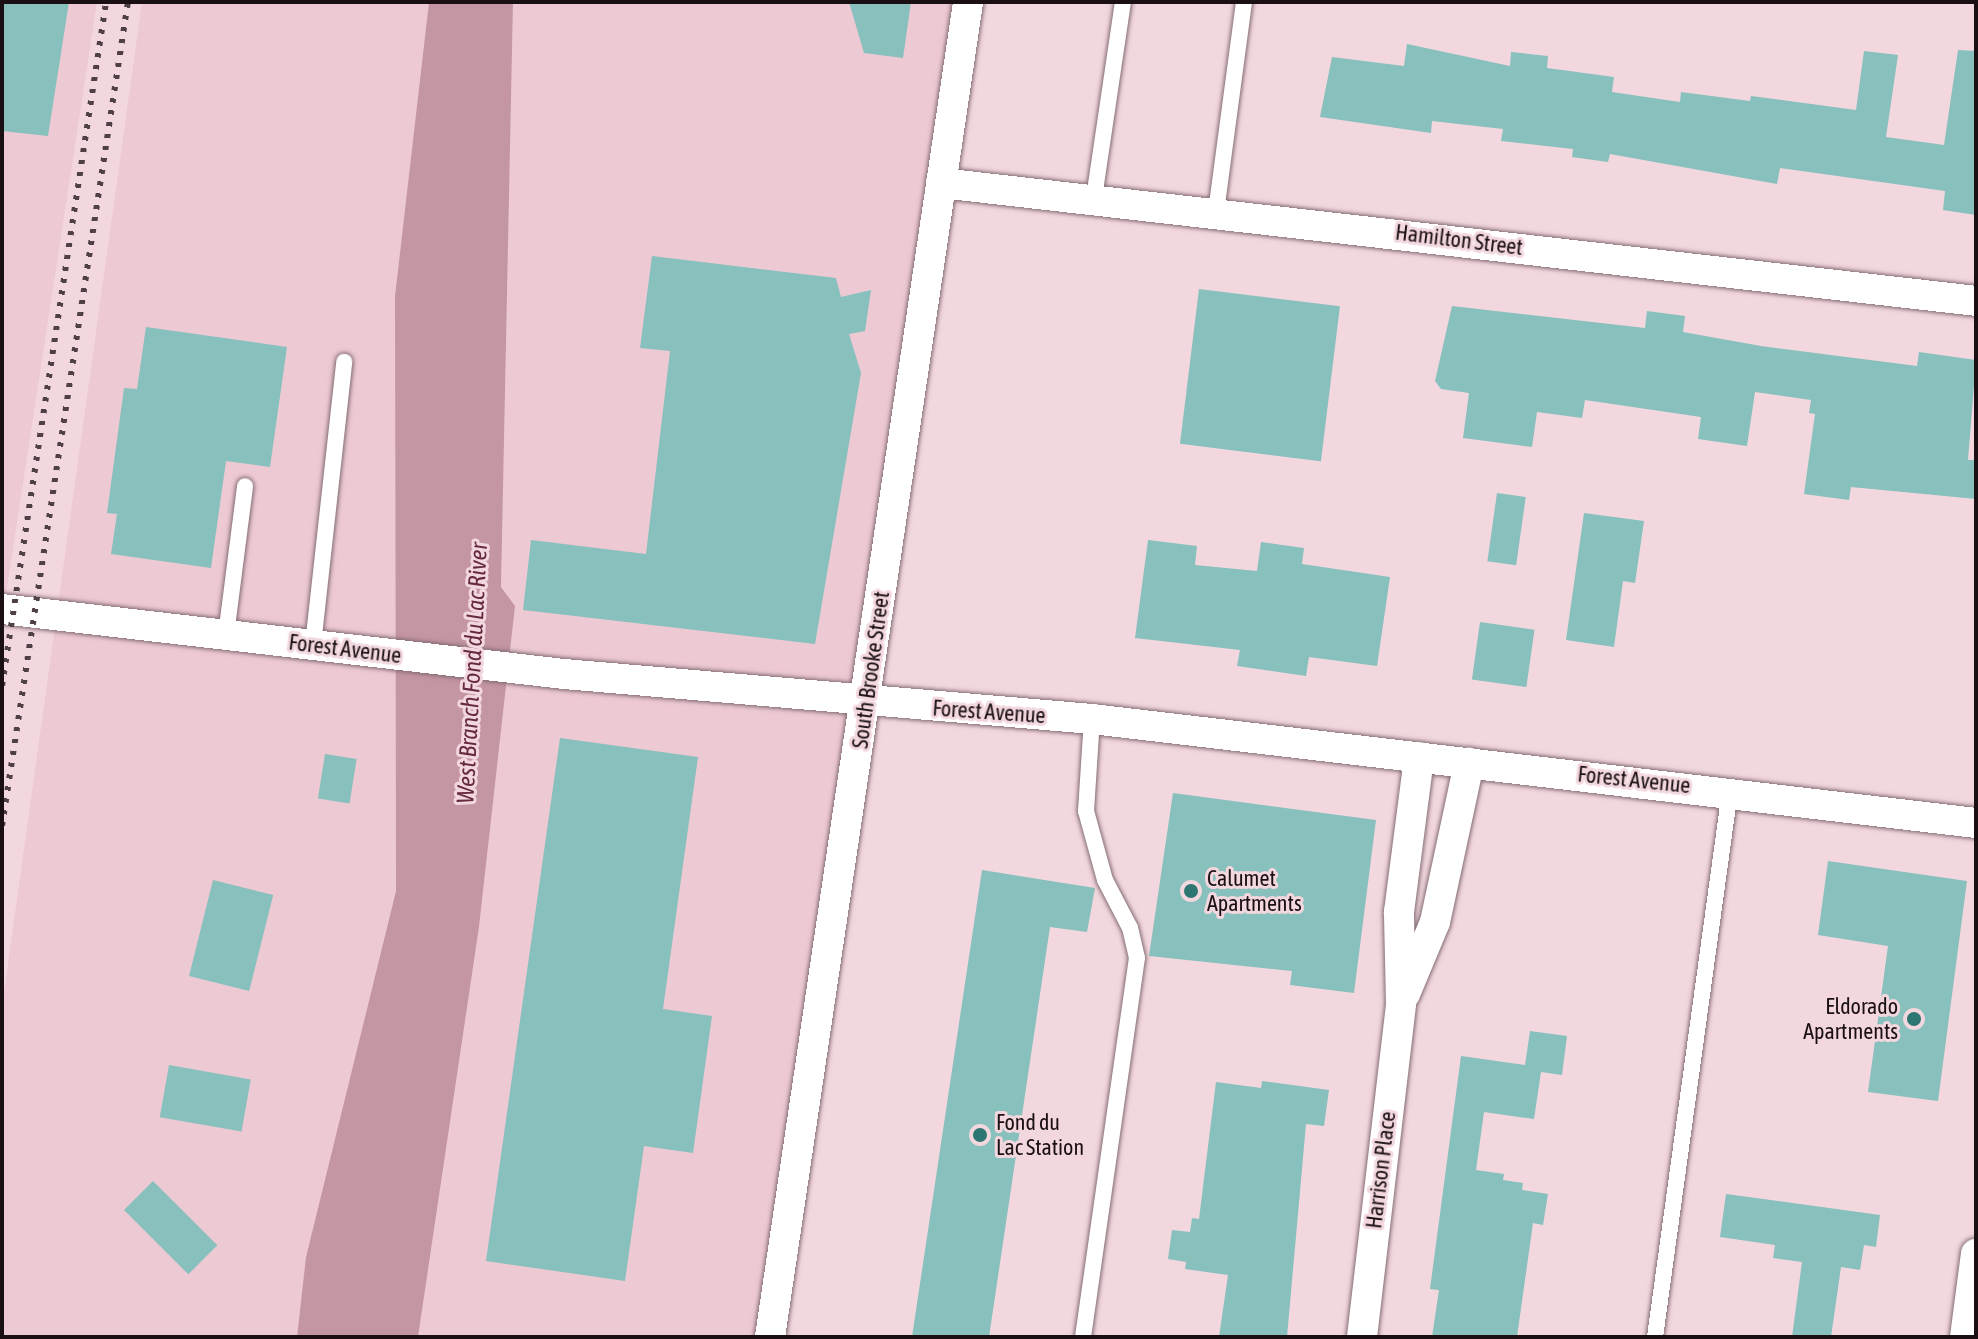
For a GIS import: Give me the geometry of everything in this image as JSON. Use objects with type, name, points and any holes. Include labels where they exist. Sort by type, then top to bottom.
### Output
[{"type":"street","name":"South Brooke Street","points":[[770,1337],[968,2]]},
{"type":"street","name":"Hamilton Street","points":[[941,183],[1094,198],[1976,301]]},
{"type":"street","name":"Forest Avenue","points":[[2,609],[564,674],[866,703],[1092,719],[1730,791],[1976,823]]},
{"type":"street","name":"Harrison Place","points":[[1362,1337],[1401,1003],[1399,912],[1419,757]]},
{"type":"street","name":"Harrison Place","points":[[1401,1003],[1435,922],[1469,763]]},
{"type":"street","points":[[1965,1337],[1976,1254]]},
{"type":"lane","points":[[1094,198],[1123,2]]},
{"type":"lane","points":[[1216,212],[1244,2]]},
{"type":"lane","points":[[313,645],[344,362]]},
{"type":"lane","points":[[226,635],[245,486]]},
{"type":"lane","points":[[1083,1337],[1137,958],[1130,928],[1105,880],[1086,811],[1092,719]]},
{"type":"lane","points":[[1655,1337],[1730,791]]},
{"type":"shaded area","points":[[2,2],[97,2],[2,620]]},
{"type":"shaded area","points":[[142,2],[429,2],[395,296],[396,891],[306,1257],[297,1337],[2,1337],[2,1007]]},
{"type":"shaded area","points":[[513,2],[968,2],[770,1337],[418,1337],[479,927],[515,607],[501,587]]},
{"type":"water","name":"West Branch Fond du Lac River","points":[[429,2],[513,2],[501,587],[515,606],[479,927],[418,1337],[297,1337],[306,1257],[396,891],[395,296]]},
{"type":"building","points":[[2,2],[69,2],[48,136],[2,131]]},
{"type":"building","points":[[849,2],[911,2],[903,58],[864,53]]},
{"type":"building","points":[[1407,44],[1510,66],[1511,52],[1548,56],[1547,68],[1614,77],[1612,92],[1680,102],[1681,92],[1750,101],[1751,96],[1856,110],[1864,51],[1898,55],[1886,137],[1944,145],[1958,50],[1976,51],[1976,215],[1943,210],[1945,191],[1780,168],[1777,184],[1610,154],[1608,162],[1572,157],[1573,149],[1501,141],[1503,129],[1432,121],[1431,133],[1320,117],[1332,57],[1404,66]]},
{"type":"building","points":[[652,256],[836,278],[841,297],[871,290],[865,331],[849,334],[861,373],[815,644],[523,610],[531,540],[646,554],[670,351],[640,348]]},
{"type":"building","points":[[1199,289],[1340,306],[1321,461],[1180,444]]},
{"type":"building","points":[[1452,306],[1645,328],[1647,311],[1685,316],[1683,332],[1761,346],[1917,366],[1919,352],[1976,360],[1968,460],[1976,460],[1976,499],[1851,487],[1849,500],[1804,494],[1815,414],[1809,413],[1811,400],[1755,392],[1747,446],[1698,439],[1701,417],[1585,400],[1582,418],[1537,412],[1532,447],[1463,438],[1469,393],[1441,389],[1435,381]]},
{"type":"building","points":[[146,327],[287,347],[270,467],[226,461],[211,568],[111,554],[117,514],[107,513],[124,388],[137,389]]},
{"type":"building","points":[[1497,493],[1526,497],[1516,565],[1487,561]]},
{"type":"building","points":[[1584,513],[1644,521],[1635,583],[1623,581],[1614,647],[1566,640]]},
{"type":"building","points":[[1148,540],[1197,546],[1195,565],[1257,571],[1261,542],[1304,548],[1302,564],[1390,577],[1377,666],[1309,657],[1306,676],[1237,666],[1240,650],[1135,638]]},
{"type":"building","points":[[1480,622],[1534,630],[1526,687],[1472,679]]},
{"type":"building","points":[[560,738],[698,757],[663,1009],[712,1016],[693,1153],[644,1146],[625,1281],[486,1261]]},
{"type":"building","points":[[325,754],[357,759],[350,803],[318,798]]},
{"type":"building","name":"Calumet Apartments","points":[[1173,793],[1376,820],[1354,993],[1290,985],[1292,971],[1149,956]]},
{"type":"building","name":"Eldorado Apartments","points":[[1828,861],[1967,881],[1938,1101],[1868,1092],[1888,946],[1818,935]]},
{"type":"building","name":"Fond du Lac Station","points":[[982,870],[1095,888],[1087,932],[1050,927],[989,1337],[912,1337]]},
{"type":"building","points":[[213,880],[273,895],[249,991],[189,976]]},
{"type":"building","points":[[1530,1031],[1567,1036],[1562,1075],[1541,1072],[1534,1119],[1484,1112],[1476,1170],[1504,1174],[1503,1180],[1523,1183],[1522,1190],[1548,1194],[1543,1225],[1533,1223],[1517,1337],[1432,1337],[1439,1290],[1430,1289],[1461,1056],[1525,1065]]},
{"type":"building","points":[[169,1065],[251,1079],[242,1132],[160,1117]]},
{"type":"building","points":[[1262,1081],[1329,1090],[1324,1126],[1306,1124],[1287,1337],[1219,1337],[1228,1275],[1185,1269],[1186,1262],[1168,1259],[1172,1230],[1190,1232],[1192,1218],[1199,1219],[1216,1082],[1261,1088]]},
{"type":"building","points":[[153,1181],[217,1245],[188,1274],[124,1210]]},
{"type":"building","points":[[1726,1194],[1880,1215],[1876,1247],[1864,1245],[1860,1270],[1841,1267],[1831,1337],[1792,1337],[1802,1262],[1773,1258],[1775,1245],[1720,1237]]},
{"type":"railway","points":[[2,686],[106,2]]},
{"type":"railway","points":[[2,826],[128,2]]},
{"type":"place","name":"Calumet Apartments","points":[[1191,891]]},
{"type":"place","name":"Eldorado Apartments","points":[[1914,1019]]},
{"type":"place","name":"Fond du Lac Station","points":[[980,1135]]}]
